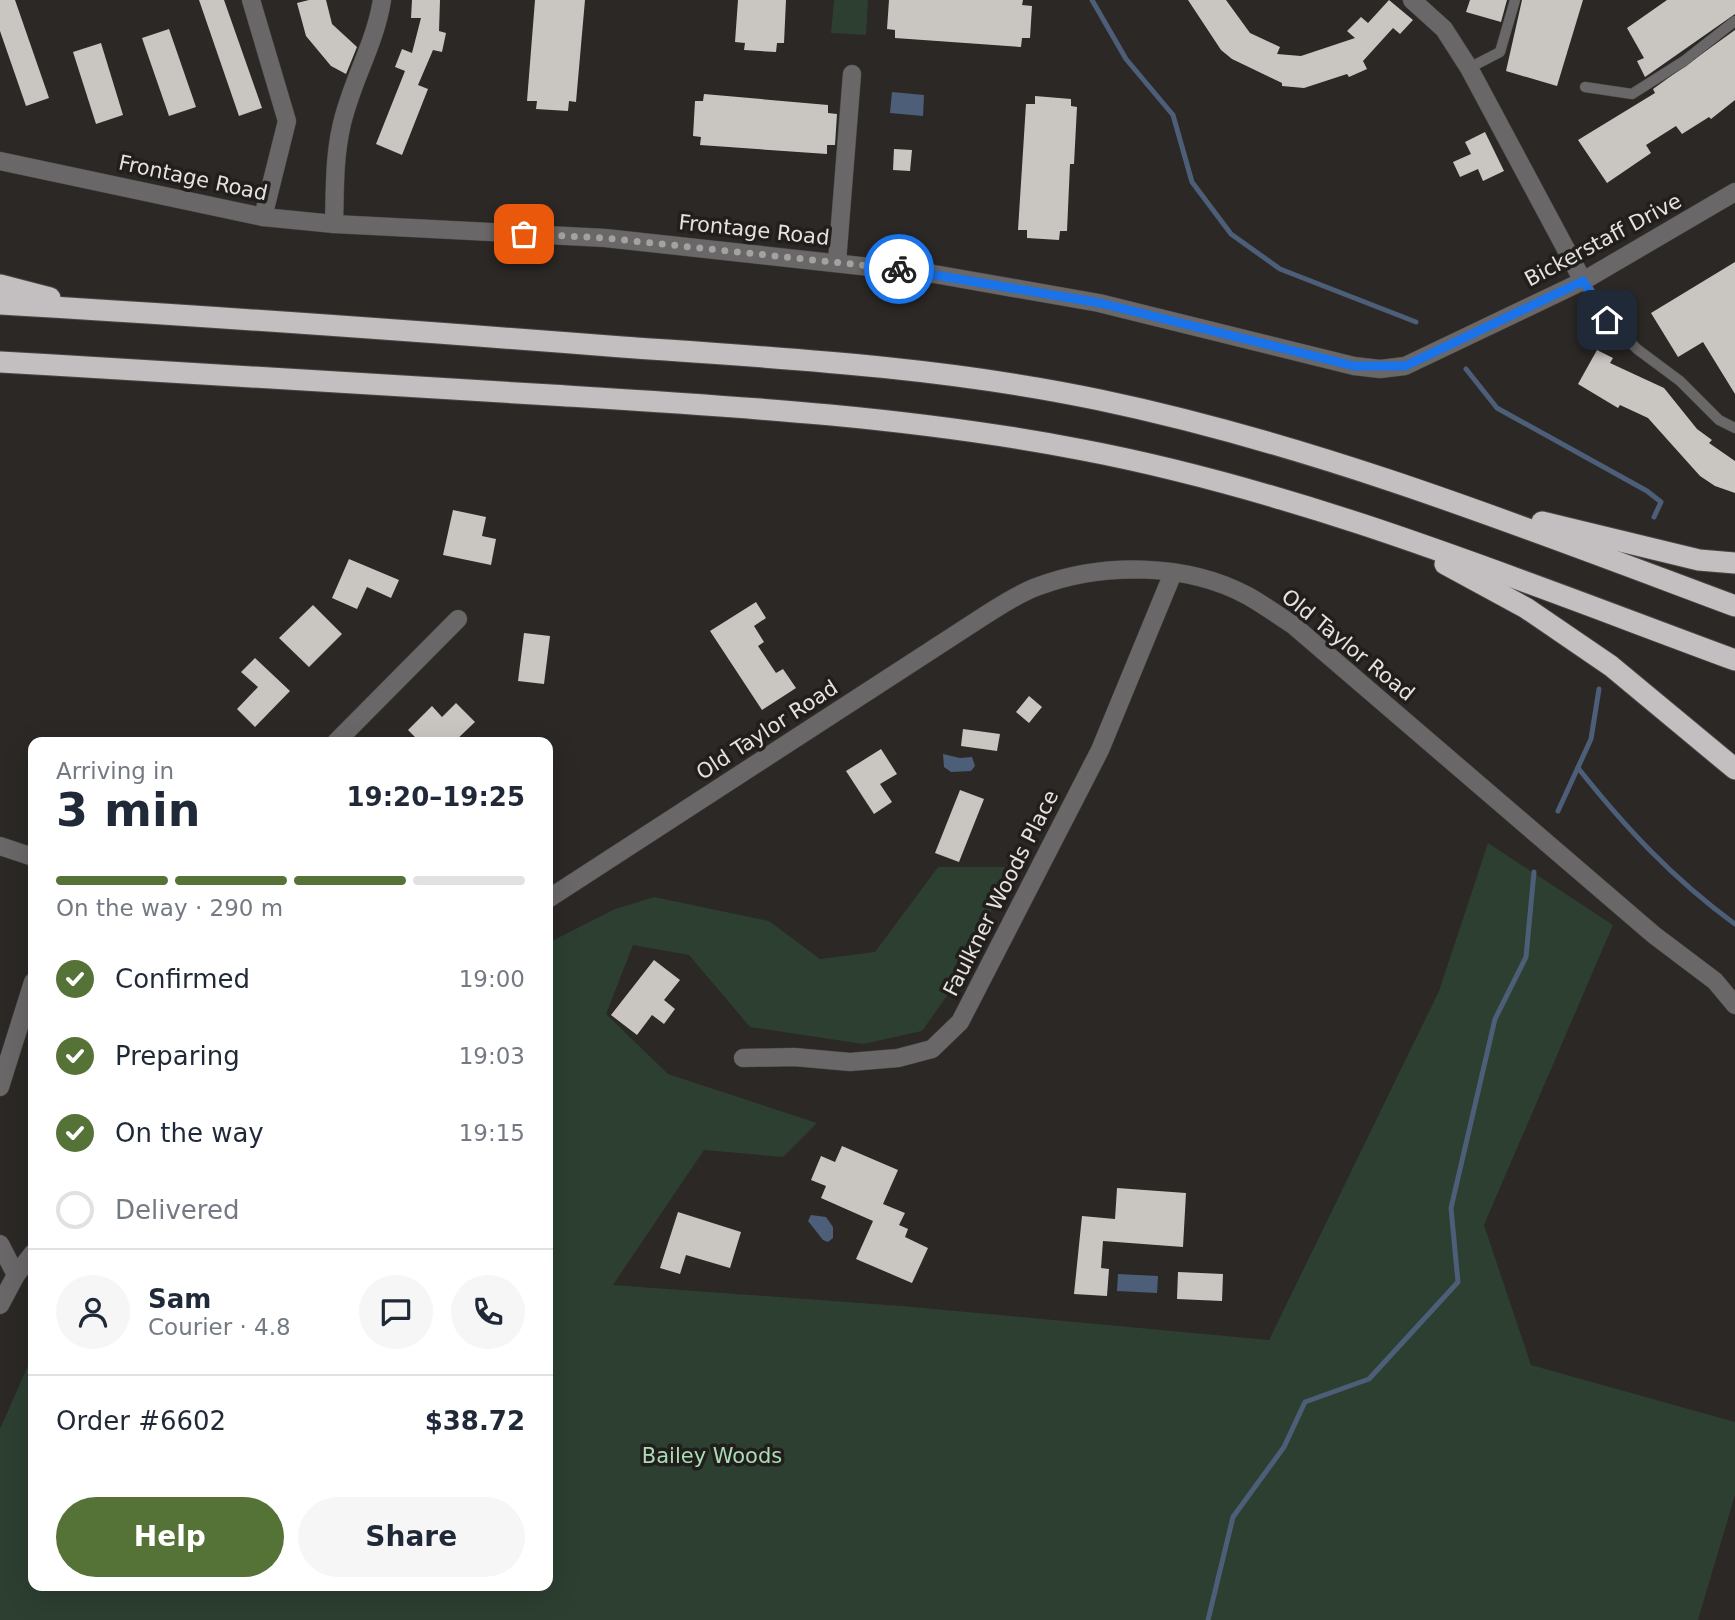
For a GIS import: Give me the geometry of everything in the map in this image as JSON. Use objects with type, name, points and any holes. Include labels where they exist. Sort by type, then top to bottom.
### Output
[{"type":"highway","points":[[0,285],[100,310]]},
{"type":"highway","points":[[0,304],[778,358],[932,374],[1096,399],[1247,435],[1447,499],[1735,606]]},
{"type":"highway","points":[[0,362],[715,405],[923,423],[1098,453],[1245,488],[1382,530],[1735,660]]},
{"type":"highway","points":[[0,372],[113,368]]},
{"type":"highway","points":[[1447,499],[1699,560],[1735,563]]},
{"type":"highway","points":[[1382,530],[1526,608],[1611,666],[1735,769]]},
{"type":"street","points":[[251,0],[287,121],[263,217]]},
{"type":"street","points":[[334,224],[335,170],[341,127],[373,41],[382,0]]},
{"type":"street","points":[[1412,0],[1444,29],[1469,68],[1583,281]]},
{"type":"street","points":[[837,262],[852,74]]},
{"type":"street","name":"Frontage Road","points":[[0,162],[263,217],[334,224],[605,238],[934,274],[1100,303],[1354,366],[1380,369],[1405,366],[1489,324]]},
{"type":"street","name":"Bickerstaff Drive","points":[[1489,324],[1583,281],[1735,192]]},
{"type":"street","name":"Old Taylor Road","points":[[553,896],[987,614],[1038,586],[1087,573],[1131,570],[1173,573],[1205,579],[1247,595],[1293,625],[1654,935],[1690,960],[1735,1005]]},
{"type":"street","name":"Faulkner Woods Place","points":[[743,1058],[794,1057],[850,1062],[898,1058],[932,1049],[960,1022],[1100,750],[1173,573]]},
{"type":"street","points":[[341,737],[458,619]]},
{"type":"street","points":[[0,846],[28,854]]},
{"type":"street","points":[[0,1087],[28,998]]},
{"type":"street","points":[[0,1244],[16,1275]]},
{"type":"street","points":[[0,1305],[28,1259]]},
{"type":"lane","points":[[1469,68],[1500,52],[1515,0]]},
{"type":"lane","points":[[1585,87],[1632,94],[1684,61],[1735,21]]},
{"type":"lane","points":[[1583,281],[1607,320],[1637,349],[1681,380],[1719,420],[1735,428]]},
{"type":"green space","points":[[834,0],[868,0],[866,35],[831,33]]},
{"type":"green space","name":"Bailey Woods","points":[[1488,843],[1613,925],[1484,1225],[1531,1365],[1735,1422],[1735,1495],[1698,1620],[0,1620],[0,1429],[28,1365],[28,1591],[553,1591],[553,940],[615,909],[654,897],[769,921],[820,959],[875,952],[938,867],[1005,867],[978,952],[922,1031],[863,1044],[750,1027],[689,955],[633,945],[606,1014],[668,1074],[817,1123],[783,1157],[704,1150],[613,1285],[902,1306],[1269,1340],[1439,991]]},
{"type":"water","points":[[892,92],[924,95],[923,116],[890,113]]},
{"type":"water","points":[[943,754],[960,758],[972,757],[975,766],[971,771],[951,772],[944,767]]},
{"type":"water","points":[[811,1215],[826,1217],[833,1227],[833,1238],[828,1242],[823,1240],[808,1221]]},
{"type":"water","points":[[1118,1274],[1158,1276],[1157,1293],[1117,1291]]},
{"type":"building","points":[[0,0],[15,0],[49,98],[26,106],[0,31]]},
{"type":"building","points":[[199,0],[224,0],[262,108],[239,116]]},
{"type":"building","points":[[326,0],[332,24],[357,47],[346,74],[331,66],[306,36],[297,3]]},
{"type":"building","points":[[412,0],[440,0],[439,31],[446,33],[442,52],[433,50],[418,85],[428,89],[402,155],[376,144],[405,71],[395,67],[402,49],[412,53],[421,18],[411,18]]},
{"type":"building","points":[[535,0],[585,0],[576,102],[569,101],[568,111],[536,109],[537,101],[527,101]]},
{"type":"building","points":[[738,0],[786,0],[784,43],[777,43],[776,52],[744,50],[745,43],[735,42]]},
{"type":"building","points":[[889,0],[1023,0],[1022,5],[1032,6],[1030,38],[1022,38],[1021,47],[895,38],[895,30],[887,29]]},
{"type":"building","points":[[1188,0],[1226,0],[1250,33],[1280,47],[1277,54],[1301,56],[1355,38],[1347,31],[1361,17],[1368,23],[1389,0],[1413,20],[1400,34],[1393,28],[1363,61],[1367,69],[1349,77],[1347,74],[1304,88],[1282,86],[1282,83],[1232,59],[1221,50]]},
{"type":"building","points":[[1470,0],[1507,0],[1501,22],[1466,12]]},
{"type":"building","points":[[1522,0],[1583,0],[1557,86],[1506,71]]},
{"type":"building","points":[[1667,0],[1735,0],[1735,14],[1645,77],[1637,61],[1644,58],[1627,28]]},
{"type":"building","points":[[169,29],[196,107],[169,116],[142,38]]},
{"type":"building","points":[[1735,30],[1735,100],[1711,119],[1709,117],[1682,134],[1676,126],[1646,145],[1651,153],[1607,183],[1578,140],[1655,93],[1653,89]]},
{"type":"building","points":[[101,43],[123,115],[96,124],[73,52]]},
{"type":"building","points":[[704,94],[828,105],[828,113],[837,114],[835,145],[827,145],[827,154],[700,145],[701,137],[693,136],[695,101],[703,101]]},
{"type":"building","points":[[1035,96],[1071,99],[1071,106],[1077,107],[1074,164],[1070,164],[1067,231],[1060,231],[1059,240],[1027,238],[1027,230],[1018,230],[1026,104],[1035,104]]},
{"type":"building","points":[[1485,132],[1504,171],[1483,181],[1478,169],[1460,177],[1453,162],[1471,154],[1465,142]]},
{"type":"building","points":[[894,149],[912,150],[910,171],[893,170]]},
{"type":"building","points":[[1735,262],[1735,394],[1703,342],[1678,357],[1651,313]]},
{"type":"building","points":[[1597,350],[1613,358],[1610,363],[1664,388],[1697,429],[1712,440],[1709,443],[1735,461],[1735,493],[1715,486],[1700,476],[1648,418],[1620,405],[1618,408],[1578,384]]},
{"type":"building","points":[[453,510],[486,517],[482,536],[496,539],[491,565],[443,555]]},
{"type":"building","points":[[349,559],[399,580],[391,598],[367,587],[357,609],[332,598]]},
{"type":"building","points":[[756,602],[766,618],[754,626],[764,642],[758,646],[776,673],[783,669],[796,688],[762,710],[710,631]]},
{"type":"building","points":[[313,605],[342,634],[309,667],[279,638]]},
{"type":"building","points":[[524,633],[550,636],[544,684],[518,681]]},
{"type":"building","points":[[255,658],[290,691],[255,727],[237,709],[258,687],[241,672]]},
{"type":"building","points":[[1029,696],[1042,707],[1029,723],[1016,712]]},
{"type":"building","points":[[456,703],[475,722],[459,737],[415,737],[408,730],[432,706],[442,717]]},
{"type":"building","points":[[963,729],[1000,734],[997,751],[961,746]]},
{"type":"building","points":[[881,749],[897,774],[880,784],[892,802],[874,814],[846,771]]},
{"type":"building","points":[[960,790],[984,799],[959,862],[935,853]]},
{"type":"building","points":[[654,960],[680,980],[664,1000],[675,1009],[664,1024],[652,1015],[637,1035],[611,1015]]},
{"type":"building","points":[[842,1146],[898,1170],[883,1204],[905,1213],[899,1225],[908,1229],[905,1237],[928,1248],[912,1283],[856,1259],[873,1221],[821,1198],[826,1186],[811,1180],[821,1156],[835,1162]]},
{"type":"building","points":[[1117,1188],[1186,1193],[1183,1247],[1103,1241],[1101,1268],[1109,1269],[1107,1296],[1074,1294],[1082,1216],[1115,1219]]},
{"type":"building","points":[[678,1212],[741,1232],[730,1268],[686,1255],[680,1274],[660,1268]]},
{"type":"building","points":[[1178,1272],[1223,1274],[1222,1301],[1177,1299]]},
{"type":"waterway","points":[[1092,0],[1126,59],[1173,115],[1192,182],[1231,234],[1280,269],[1416,322]]},
{"type":"waterway","points":[[1466,369],[1497,408],[1647,491],[1661,502],[1654,517]]},
{"type":"waterway","points":[[1558,811],[1591,739],[1599,689]]},
{"type":"waterway","points":[[1578,768],[1670,870],[1735,924]]},
{"type":"waterway","points":[[1208,1620],[1233,1517],[1284,1447],[1305,1402],[1369,1379],[1458,1282],[1451,1208],[1495,1019],[1526,957],[1534,872]]},
{"type":"way so far","points":[[524,234],[605,238],[899,269]]},
{"type":"route","points":[[899,269],[1100,303],[1266,342],[1354,366],[1380,369],[1405,366],[1583,281],[1607,320]]}]
